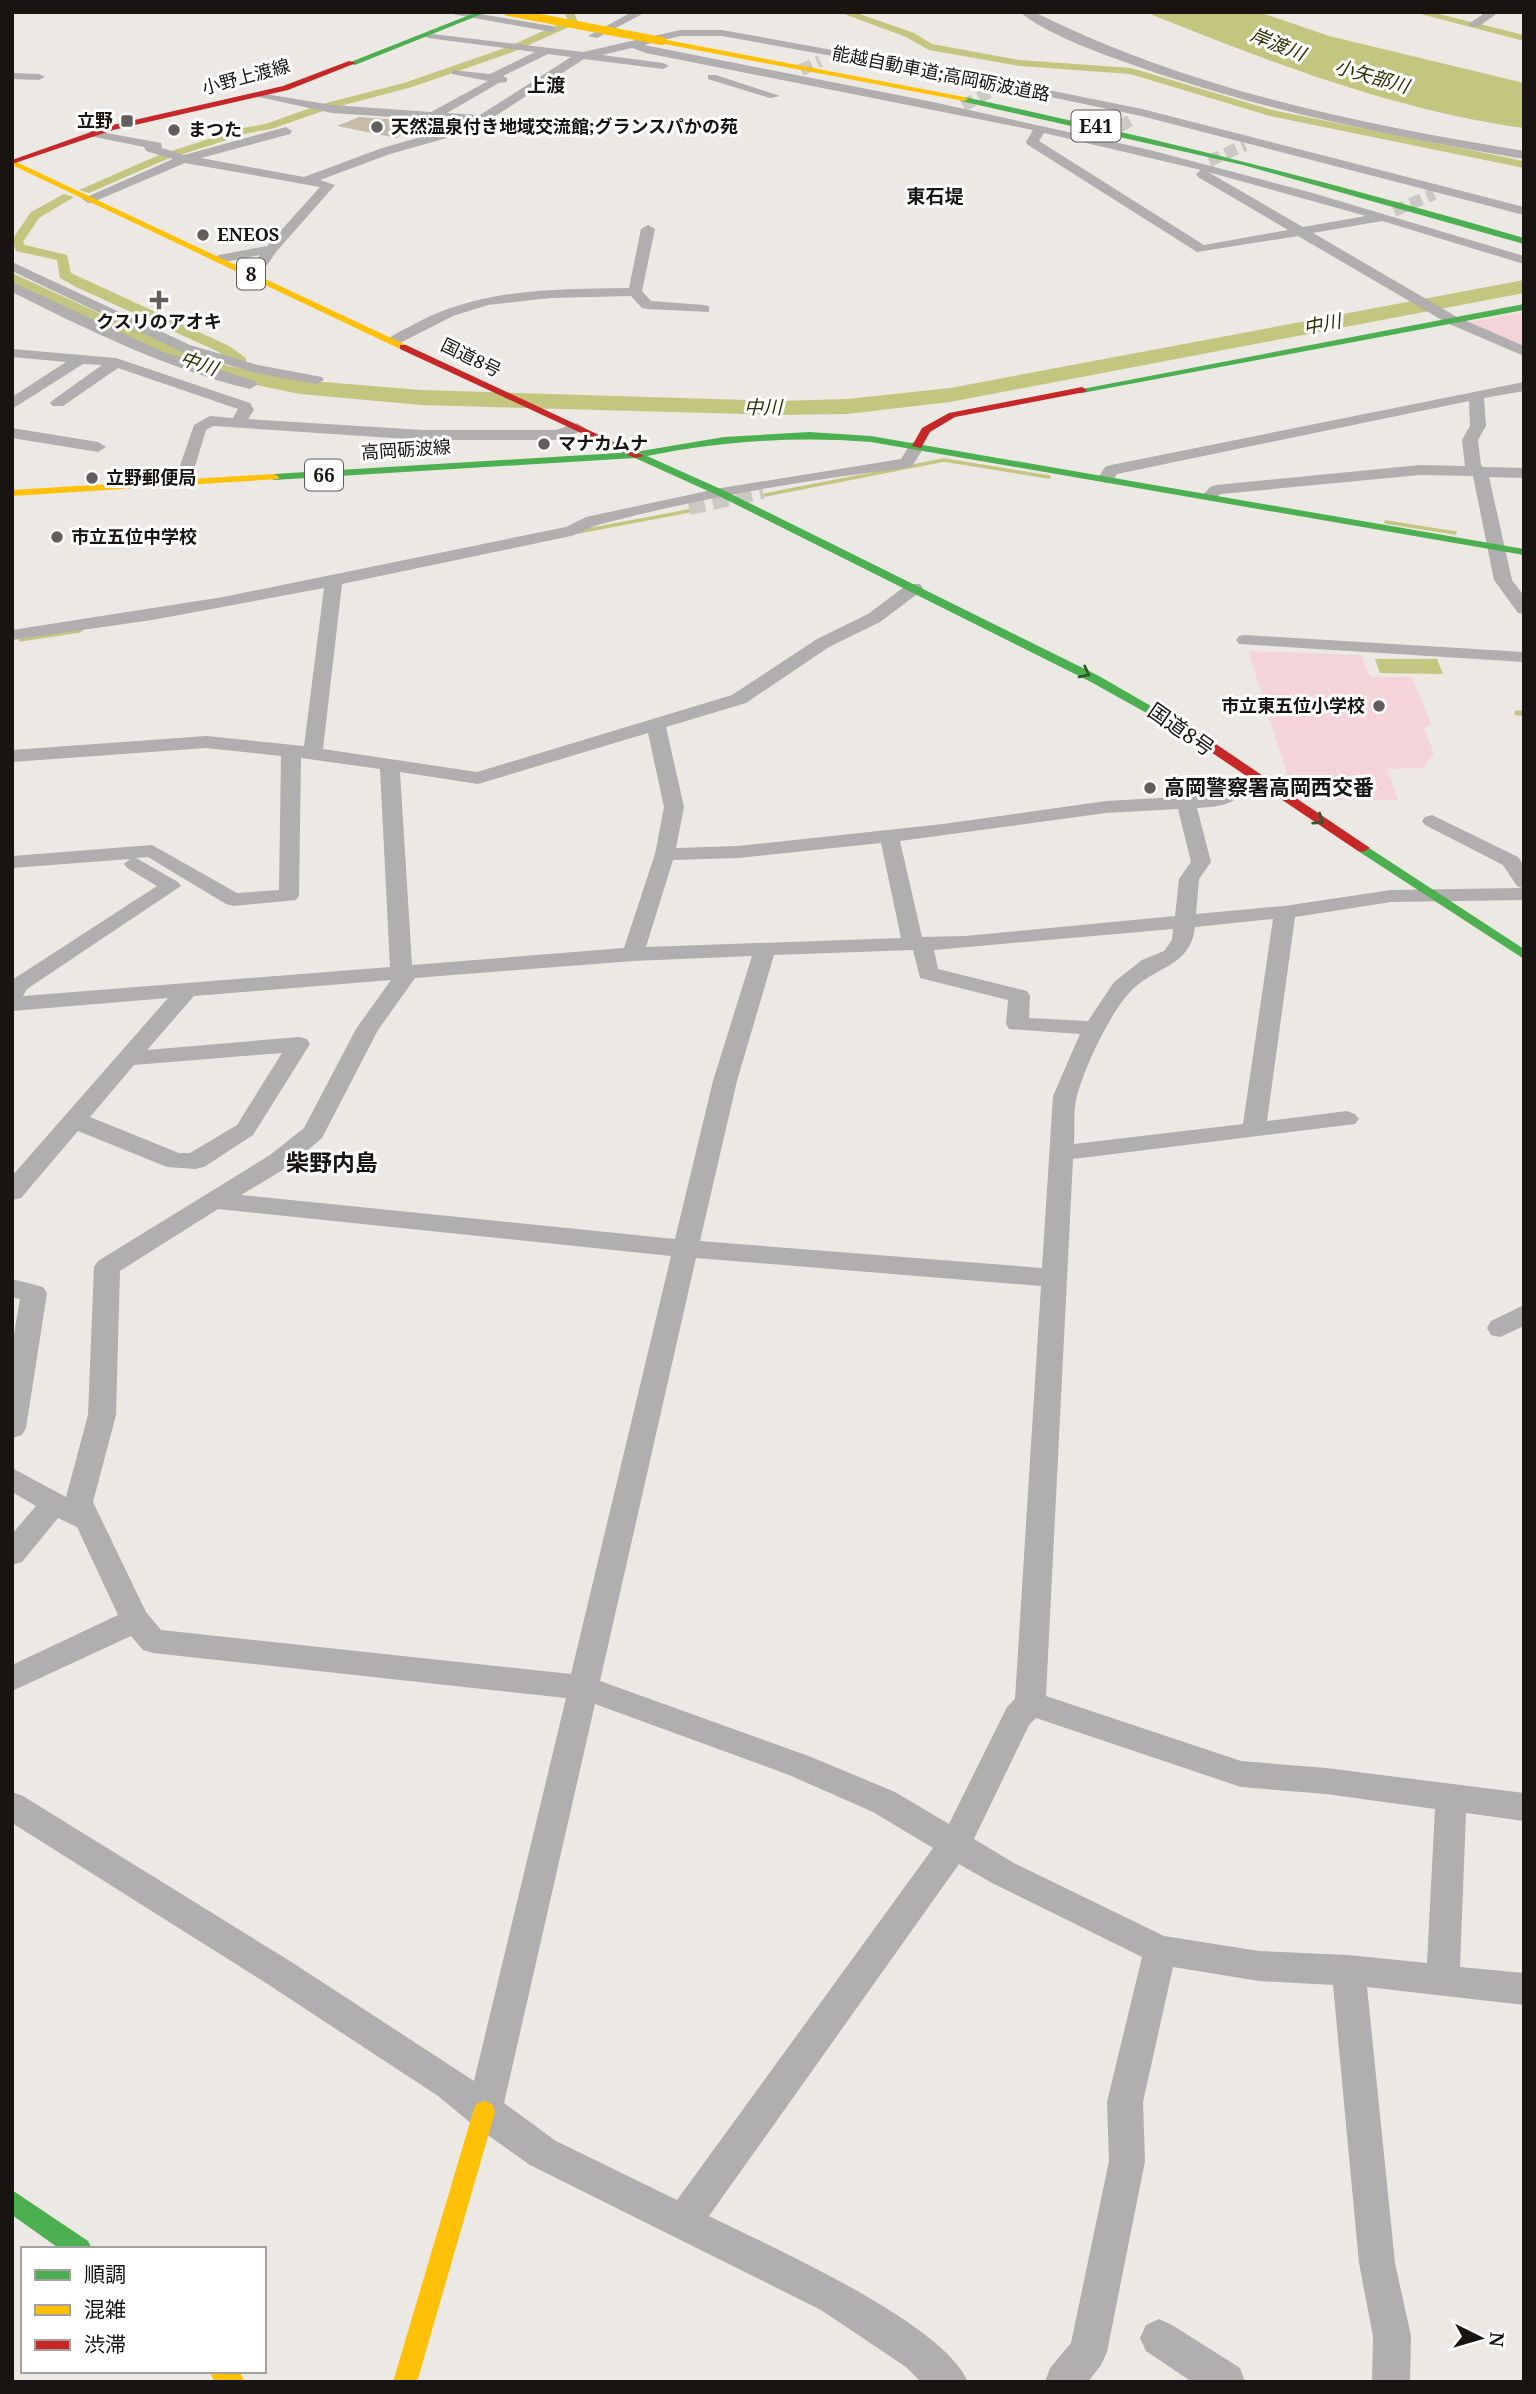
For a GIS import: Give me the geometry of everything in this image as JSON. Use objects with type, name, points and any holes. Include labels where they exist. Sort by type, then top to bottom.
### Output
[{"type":"main road","name":"能越自動車道;高岡砺波道路","points":[[508,12],[1076,114],[1220,147],[1524,230]]},
{"type":"main road","name":"能越自動車道;高岡砺波道路","points":[[539,12],[1142,136],[1334,185],[1524,241]]},
{"type":"main road","name":"小野上渡線","points":[[12,162],[94,133],[299,84],[479,15]]},
{"type":"main road","name":"国道8号","points":[[12,162],[488,387],[721,493],[1095,678],[1197,737],[1524,955]]},
{"type":"main road","points":[[917,446],[922,433],[932,424],[952,415],[1524,306]]},
{"type":"main road","name":"高岡砺波線","points":[[12,493],[635,455],[696,443],[762,435],[849,437],[1106,478],[1524,552]]},
{"type":"main road","name":"国道8号","points":[[914,588],[1090,695]]},
{"type":"main road","name":"国道8号","points":[[1214,778],[1240,796]]},
{"type":"main road","points":[[1369,881],[1420,914]]},
{"type":"main road","points":[[405,2382],[484,2112]]},
{"type":"main road","points":[[12,2201],[77,2247]]},
{"type":"street","points":[[446,12],[479,15],[593,36],[646,50],[959,108],[1040,129],[1100,138],[1388,213],[1524,260]]},
{"type":"street","points":[[593,36],[641,12]]},
{"type":"street","points":[[1025,12],[1117,55],[1241,95],[1330,117],[1524,155]]},
{"type":"street","points":[[1474,25],[1494,12]]},
{"type":"street","points":[[263,94],[332,109],[482,119],[582,56],[680,33],[702,31],[1003,85],[1524,211]]},
{"type":"street","points":[[428,35],[693,72],[774,96]]},
{"type":"street","points":[[433,116],[493,83],[494,79],[509,68],[525,64],[545,51]]},
{"type":"street","points":[[820,61],[833,54]]},
{"type":"street","points":[[789,77],[801,70]]},
{"type":"street","points":[[456,72],[537,85]]},
{"type":"street","points":[[12,76],[39,78]]},
{"type":"street","points":[[989,92],[1003,85]]},
{"type":"street","points":[[94,133],[184,159],[304,181],[327,179],[386,151],[443,135],[450,131],[460,118]]},
{"type":"street","points":[[1040,129],[1032,142],[1202,249],[1388,213]]},
{"type":"street","points":[[88,199],[184,159],[286,131]]},
{"type":"street","points":[[1204,164],[1197,170],[1235,195],[1452,320],[1524,352]]},
{"type":"street","points":[[246,272],[258,268],[327,179]]},
{"type":"street","points":[[635,292],[648,229]]},
{"type":"street","points":[[219,259],[271,249]]},
{"type":"street","points":[[12,266],[185,348],[256,369],[317,380]]},
{"type":"street","points":[[12,286],[131,346],[173,363],[266,387]]},
{"type":"street","points":[[393,341],[467,306],[541,293],[635,292],[647,305],[704,309]]},
{"type":"street","points":[[12,353],[116,362],[245,406],[246,410],[239,421]]},
{"type":"street","points":[[16,399],[82,358]]},
{"type":"street","points":[[58,403],[116,362]]},
{"type":"street","points":[[1106,478],[1111,470],[1376,416],[1407,407],[1524,386]]},
{"type":"street","points":[[1476,396],[1478,426],[1470,440],[1473,467],[1480,472],[1503,580],[1524,609]]},
{"type":"street","points":[[182,484],[199,428],[210,421],[422,435],[558,435],[577,428]]},
{"type":"street","points":[[12,433],[97,447]]},
{"type":"street","points":[[763,491],[906,463],[917,446]]},
{"type":"street","points":[[571,531],[592,521],[721,493],[849,470],[870,469]]},
{"type":"street","points":[[1210,496],[1216,490],[1420,470],[1524,472]]},
{"type":"street","points":[[12,635],[65,629],[334,579],[689,507]]},
{"type":"street","points":[[313,753],[334,579]]},
{"type":"street","points":[[12,756],[206,742],[313,753],[478,778],[739,699],[823,643],[874,618],[914,588]]},
{"type":"street","points":[[1245,640],[1524,657]]},
{"type":"street","points":[[634,954],[665,854],[674,807],[656,725]]},
{"type":"street","points":[[12,862],[152,851],[233,900],[289,896],[291,751]]},
{"type":"street","points":[[390,766],[405,972],[367,1029],[314,1132],[279,1161],[107,1267],[102,1415],[79,1502],[135,1620],[153,1641],[585,1688],[800,1766],[884,1802],[1003,1873],[1160,1950],[1259,1966],[1443,1978],[1524,1989]]},
{"type":"street","points":[[665,854],[738,852],[1106,807],[1216,801],[1240,796]]},
{"type":"street","points":[[683,2222],[955,1843],[1017,1716],[1030,1703],[1065,1096],[1094,1028],[1122,987],[1150,965],[1172,956],[1183,940],[1189,879],[1201,862],[1186,803]]},
{"type":"street","points":[[1432,821],[1511,861],[1524,882]]},
{"type":"street","points":[[889,835],[917,943],[928,973],[1019,996],[1017,1024],[1094,1028]]},
{"type":"street","points":[[12,996],[19,985],[171,886],[134,864]]},
{"type":"street","points":[[12,1004],[634,954],[965,942],[1284,912],[1391,896],[1524,894]]},
{"type":"street","points":[[1254,1130],[1284,931],[1284,912]]},
{"type":"street","points":[[484,2112],[585,1688],[724,1081],[765,948]]},
{"type":"street","points":[[12,1192],[187,990]]},
{"type":"street","points":[[74,1120],[176,1161],[195,1161],[245,1130],[299,1044],[126,1059]]},
{"type":"street","points":[[1061,1153],[1347,1119]]},
{"type":"street","points":[[216,1201],[687,1249],[1055,1278]]},
{"type":"street","points":[[12,1288],[34,1293],[12,1428]]},
{"type":"street","points":[[1500,1328],[1524,1314]]},
{"type":"street","points":[[12,1478],[54,1504],[90,1521]]},
{"type":"street","points":[[12,1554],[54,1504]]},
{"type":"street","points":[[12,1679],[135,1620]]},
{"type":"street","points":[[1030,1703],[1241,1774],[1326,1781],[1524,1807]]},
{"type":"street","points":[[1443,1978],[1451,1798]]},
{"type":"street","points":[[12,1805],[450,2084],[484,2112],[543,2153],[834,2297],[919,2354],[949,2382]]},
{"type":"street","points":[[1064,2382],[1088,2352],[1127,2161],[1125,2102],[1160,1950]]},
{"type":"street","points":[[1348,1970],[1377,2263],[1392,2336],[1391,2382]]},
{"type":"street","points":[[1159,2338],[1226,2382]]},
{"type":"shaded area","points":[[1524,312],[1524,349],[1467,322]]},
{"type":"shaded area","points":[[1248,651],[1361,655],[1370,677],[1412,677],[1431,724],[1424,729],[1434,753],[1423,768],[1387,769],[1398,800],[1323,800],[1287,774]]},
{"type":"water","points":[[1145,12],[1259,12],[1329,36],[1524,83],[1524,128],[1427,109],[1331,82]]},
{"type":"water","points":[[1375,659],[1437,659],[1443,674],[1380,673]]},
{"type":"building","name":"天然温泉付き地域交流館;グランスパかの苑","points":[[359,117],[443,125],[438,130],[396,138],[337,126]]},
{"type":"waterway","points":[[85,190],[163,157],[247,130],[267,127],[326,106],[408,85],[509,50],[574,21],[569,12]]},
{"type":"waterway","points":[[844,12],[910,35],[929,47],[1020,63],[1131,71],[1270,113],[1524,165]]},
{"type":"waterway","points":[[1418,12],[1524,38]]},
{"type":"waterway","points":[[68,197],[35,215],[17,242],[20,248],[63,258],[65,275],[224,349],[241,361],[238,362]]},
{"type":"waterway","name":"中川","points":[[12,279],[167,353],[221,371],[300,387],[421,398],[779,408],[847,406],[950,395],[1524,286]]},
{"type":"waterway","points":[[765,495],[944,460],[1049,477]]},
{"type":"waterway","points":[[578,532],[699,509]]},
{"type":"waterway","points":[[1386,522],[1455,533]]},
{"type":"waterway","points":[[21,639],[80,630]]},
{"type":"waterway","points":[[1517,713],[1524,713]]},
{"type":"tunnel","points":[[801,70],[820,61]]},
{"type":"tunnel","points":[[963,106],[989,92]]},
{"type":"tunnel","points":[[1104,136],[1134,118]]},
{"type":"tunnel","points":[[1209,161],[1245,145]]},
{"type":"tunnel","points":[[1394,211],[1434,194]]},
{"type":"tunnel","points":[[689,507],[763,491]]},
{"type":"traffic: fast","points":[[352,63],[484,12]]},
{"type":"traffic: fast","points":[[964,99],[1246,164],[1524,241]]},
{"type":"traffic: fast","points":[[1082,390],[1524,307]]},
{"type":"traffic: fast","points":[[635,455],[752,437],[809,435],[871,439],[1524,552]]},
{"type":"traffic: fast","points":[[274,477],[635,455]]},
{"type":"traffic: fast","points":[[639,456],[721,493],[1095,679],[1152,712]]},
{"type":"traffic: fast","points":[[1363,848],[1524,955]]},
{"type":"traffic: fast","points":[[12,2201],[77,2247]]},
{"type":"traffic: slow","points":[[508,12],[662,41]]},
{"type":"traffic: slow","points":[[662,41],[964,99]]},
{"type":"traffic: slow","points":[[12,162],[403,347]]},
{"type":"traffic: slow","points":[[12,493],[274,477]]},
{"type":"traffic: slow","points":[[405,2382],[484,2112]]},
{"type":"traffic: slow","points":[[223,2373],[233,2382]]},
{"type":"traffic: jam","points":[[13,162],[111,128],[285,88],[352,63]]},
{"type":"traffic: jam","points":[[403,347],[639,456]]},
{"type":"traffic: jam","points":[[917,446],[926,430],[952,415],[1082,390]]},
{"type":"traffic: jam","points":[[1152,712],[1197,737],[1363,848]]},
{"type":"place","name":"立野","points":[[127,121]]},
{"type":"place","name":"天然温泉付き地域交流館;グランスパかの苑","points":[[377,127]]},
{"type":"place","name":"まつた","points":[[174,130]]},
{"type":"place","name":"ENEOS","points":[[203,235]]},
{"type":"place","name":"クスリのアオキ","points":[[159,300]]},
{"type":"place","name":"マナカムナ","points":[[544,444]]},
{"type":"place","name":"立野郵便局","points":[[92,478]]},
{"type":"place","name":"市立五位中学校","points":[[57,537]]},
{"type":"place","name":"市立東五位小学校","points":[[1379,706]]},
{"type":"place","name":"高岡警察署高岡西交番","points":[[1150,788]]},
{"type":"district","name":"上渡","points":[[546,85]]},
{"type":"district","name":"東石堤","points":[[935,196]]},
{"type":"district","name":"柴野内島","points":[[332,1163]]},
{"type":"water label","name":"岸渡川","points":[[1278,44]]},
{"type":"water label","name":"小矢部川","points":[[1372,76]]}]
